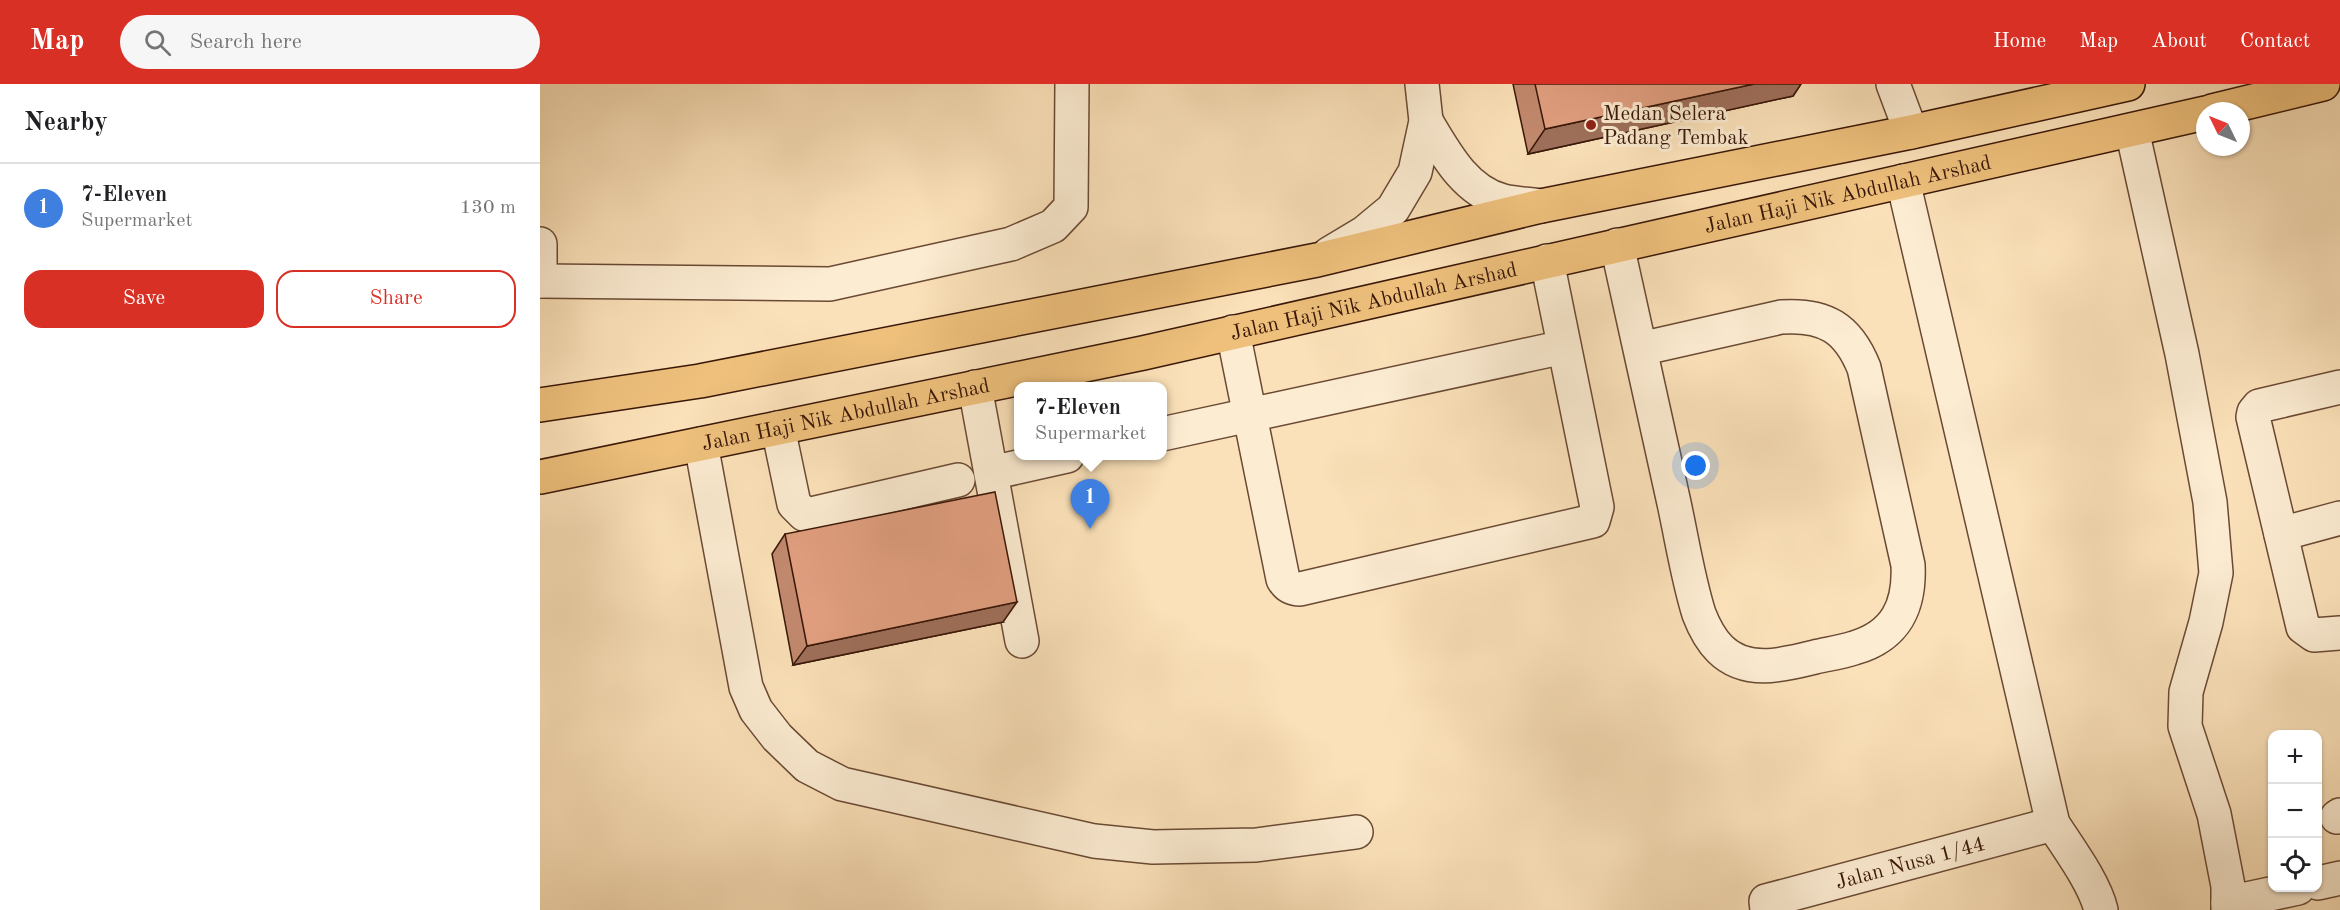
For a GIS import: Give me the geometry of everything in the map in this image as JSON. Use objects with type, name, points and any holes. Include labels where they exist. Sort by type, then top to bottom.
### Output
[{"type":"main road","points":[[2249,102],[2323,84]]},
{"type":"main road","points":[[540,405],[699,381],[1317,260],[1541,206],[1911,132],[2109,86]]},
{"type":"main road","name":"Jalan Haji Nik Abdullah Arshad","points":[[540,477],[1233,332],[2196,115]]},
{"type":"main road","points":[[540,426],[699,381]]},
{"type":"main road","points":[[540,496],[635,458]]},
{"type":"street","points":[[540,244],[540,281],[830,284],[1011,244],[1053,226],[1071,207],[1072,84]]},
{"type":"street","points":[[1317,260],[1364,233],[1393,209],[1415,172],[1426,121],[1422,84]]},
{"type":"street","points":[[1893,84],[1911,132]]},
{"type":"street","points":[[1426,121],[1452,164],[1472,185],[1502,201],[1541,206]]},
{"type":"street","points":[[2132,130],[2182,354],[2210,502],[2216,573],[2206,622],[2186,692],[2185,726],[2214,814],[2228,886],[2228,906],[2282,892]]},
{"type":"street","points":[[1903,181],[2054,824],[2090,884],[2101,910]]},
{"type":"street","points":[[1617,245],[1640,349],[1699,613],[1707,633],[1720,650],[1739,661],[1759,666],[1781,665],[1855,648],[1875,640],[1892,626],[1903,608],[1909,587],[1908,565],[1864,368],[1856,348],[1842,332],[1824,321],[1803,315],[1781,317],[1640,349]]},
{"type":"street","points":[[1233,332],[1283,579],[1293,589],[1300,589],[1593,521],[1597,507],[1547,261]]},
{"type":"street","points":[[1167,433],[1250,413],[1564,347]]},
{"type":"street","points":[[975,387],[1022,641]]},
{"type":"street","points":[[2340,387],[2259,406],[2253,417],[2303,627],[2314,635],[2340,633]]},
{"type":"street","points":[[778,428],[794,504],[804,514],[958,480]]},
{"type":"street","points":[[701,444],[746,687],[756,710],[777,737],[807,766],[842,784],[1094,841],[1153,847],[1256,845],[1356,832]]},
{"type":"street","points":[[991,473],[1049,460]]},
{"type":"street","points":[[2281,534],[2340,518]]},
{"type":"street","name":"Jalan Nusa 1/44","points":[[1767,906],[2054,824]]},
{"type":"street","points":[[2322,882],[2340,878]]},
{"type":"building","points":[[1535,84],[1754,84],[1545,129]]},
{"type":"building","points":[[995,492],[1017,602],[807,646],[785,534]]},
{"type":"place","name":"Medan Selera Padang Tembak","points":[[1591,125]]},
{"type":"place","name":"7-Eleven","points":[[1090,529]]}]
